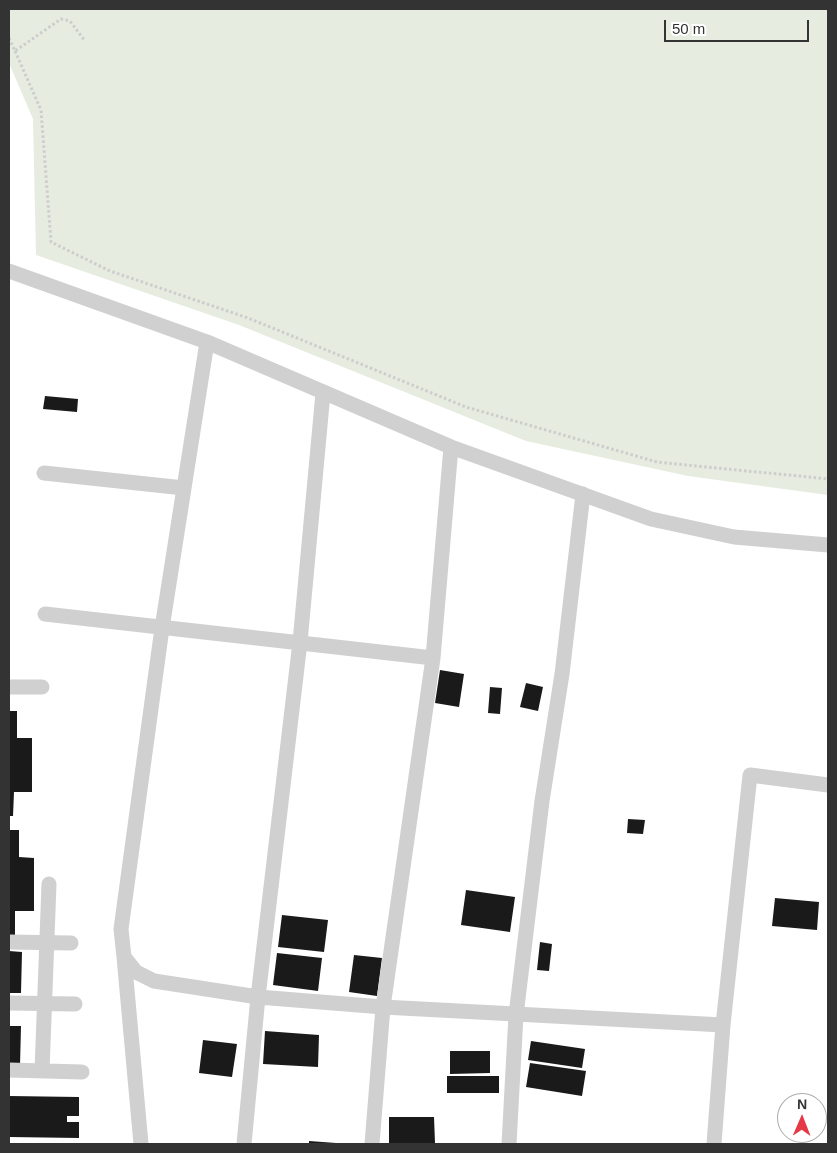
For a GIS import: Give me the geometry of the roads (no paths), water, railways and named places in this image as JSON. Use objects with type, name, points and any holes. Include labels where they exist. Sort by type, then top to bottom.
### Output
[{"type":"street","points":[[9,271],[208,342],[451,447],[651,519],[734,537],[828,546]]},
{"type":"street","points":[[141,1144],[121,929],[162,628],[208,342]]},
{"type":"street","points":[[244,1144],[258,998],[300,642],[323,393]]},
{"type":"street","points":[[372,1144],[382,1007],[433,658],[451,447]]},
{"type":"street","points":[[44,473],[184,488]]},
{"type":"street","points":[[509,1144],[516,1015],[542,801],[562,674],[583,494]]},
{"type":"street","points":[[45,614],[433,658]]},
{"type":"street","points":[[9,687],[42,687]]},
{"type":"street","points":[[714,1144],[723,1025],[750,775],[828,785]]},
{"type":"street","points":[[42,1071],[49,884]]},
{"type":"street","points":[[122,941],[124,958],[136,972],[154,981],[258,998],[516,1015],[723,1025]]},
{"type":"street","points":[[9,942],[71,943]]},
{"type":"street","points":[[9,1003],[75,1004]]},
{"type":"street","points":[[9,1070],[82,1072]]}]
